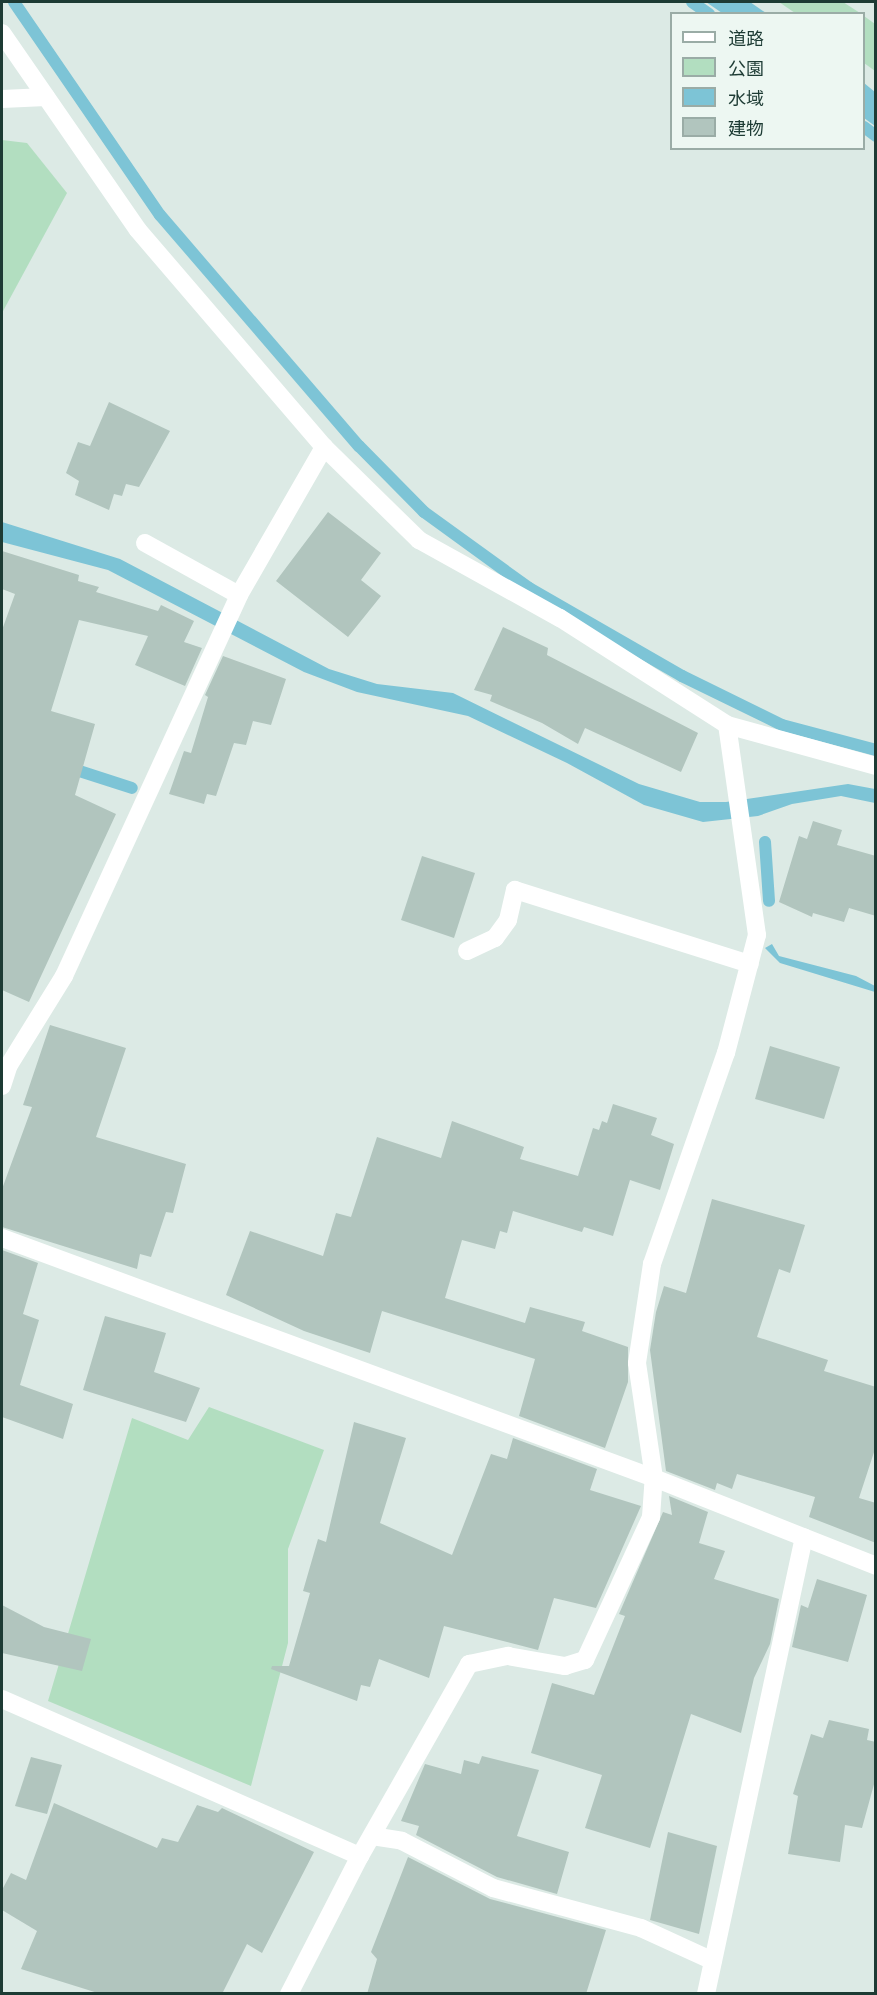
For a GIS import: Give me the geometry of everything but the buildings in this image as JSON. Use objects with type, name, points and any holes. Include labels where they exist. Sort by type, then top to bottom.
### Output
[{"type":"street","points":[[2,33],[138,230],[324,447],[419,540],[560,618],[728,725],[876,766]]},
{"type":"street","points":[[2,99],[46,97]]},
{"type":"street","points":[[2,1086],[9,1065],[64,976],[239,595],[324,447]]},
{"type":"street","points":[[146,543],[239,595]]},
{"type":"street","points":[[289,1994],[360,1856],[469,1664],[508,1656],[566,1666],[585,1660],[651,1517],[654,1478],[637,1363],[652,1264],[726,1053],[757,935],[728,725]]},
{"type":"street","points":[[467,951],[495,938],[508,920],[515,890],[750,964]]},
{"type":"street","points":[[2,1238],[654,1478],[876,1566]]},
{"type":"street","points":[[706,1994],[804,1537]]},
{"type":"street","points":[[2,1699],[360,1856]]},
{"type":"street","points":[[372,1836],[402,1840],[494,1888],[641,1928],[713,1961]]},
{"type":"green space","points":[[779,2],[843,2],[858,12],[794,12]]},
{"type":"green space","points":[[865,17],[875,24],[875,71],[865,64]]},
{"type":"green space","points":[[2,140],[27,143],[67,193],[2,313]]},
{"type":"green space","points":[[209,1407],[324,1450],[288,1549],[288,1643],[251,1786],[48,1701],[132,1418],[188,1440]]},
{"type":"water","points":[[706,2],[750,2],[765,12],[721,12]]},
{"type":"water","points":[[865,84],[875,92],[875,126],[865,119]]},
{"type":"water","points":[[2,522],[120,559],[329,669],[377,684],[453,693],[639,784],[700,802],[726,802],[848,784],[875,789],[875,803],[841,796],[792,804],[758,816],[703,822],[644,805],[567,763],[468,716],[357,692],[304,672],[108,570],[2,542]]},
{"type":"water","points":[[772,944],[779,956],[856,976],[875,986],[875,992],[780,963],[765,948]]},
{"type":"waterway","points":[[14,2],[160,215],[359,446],[424,512],[529,588],[682,676],[782,725],[876,750]]},
{"type":"waterway","points":[[692,2],[706,12]]},
{"type":"waterway","points":[[865,128],[876,136]]},
{"type":"waterway","points":[[67,767],[132,788]]},
{"type":"waterway","points":[[765,842],[769,901]]}]
